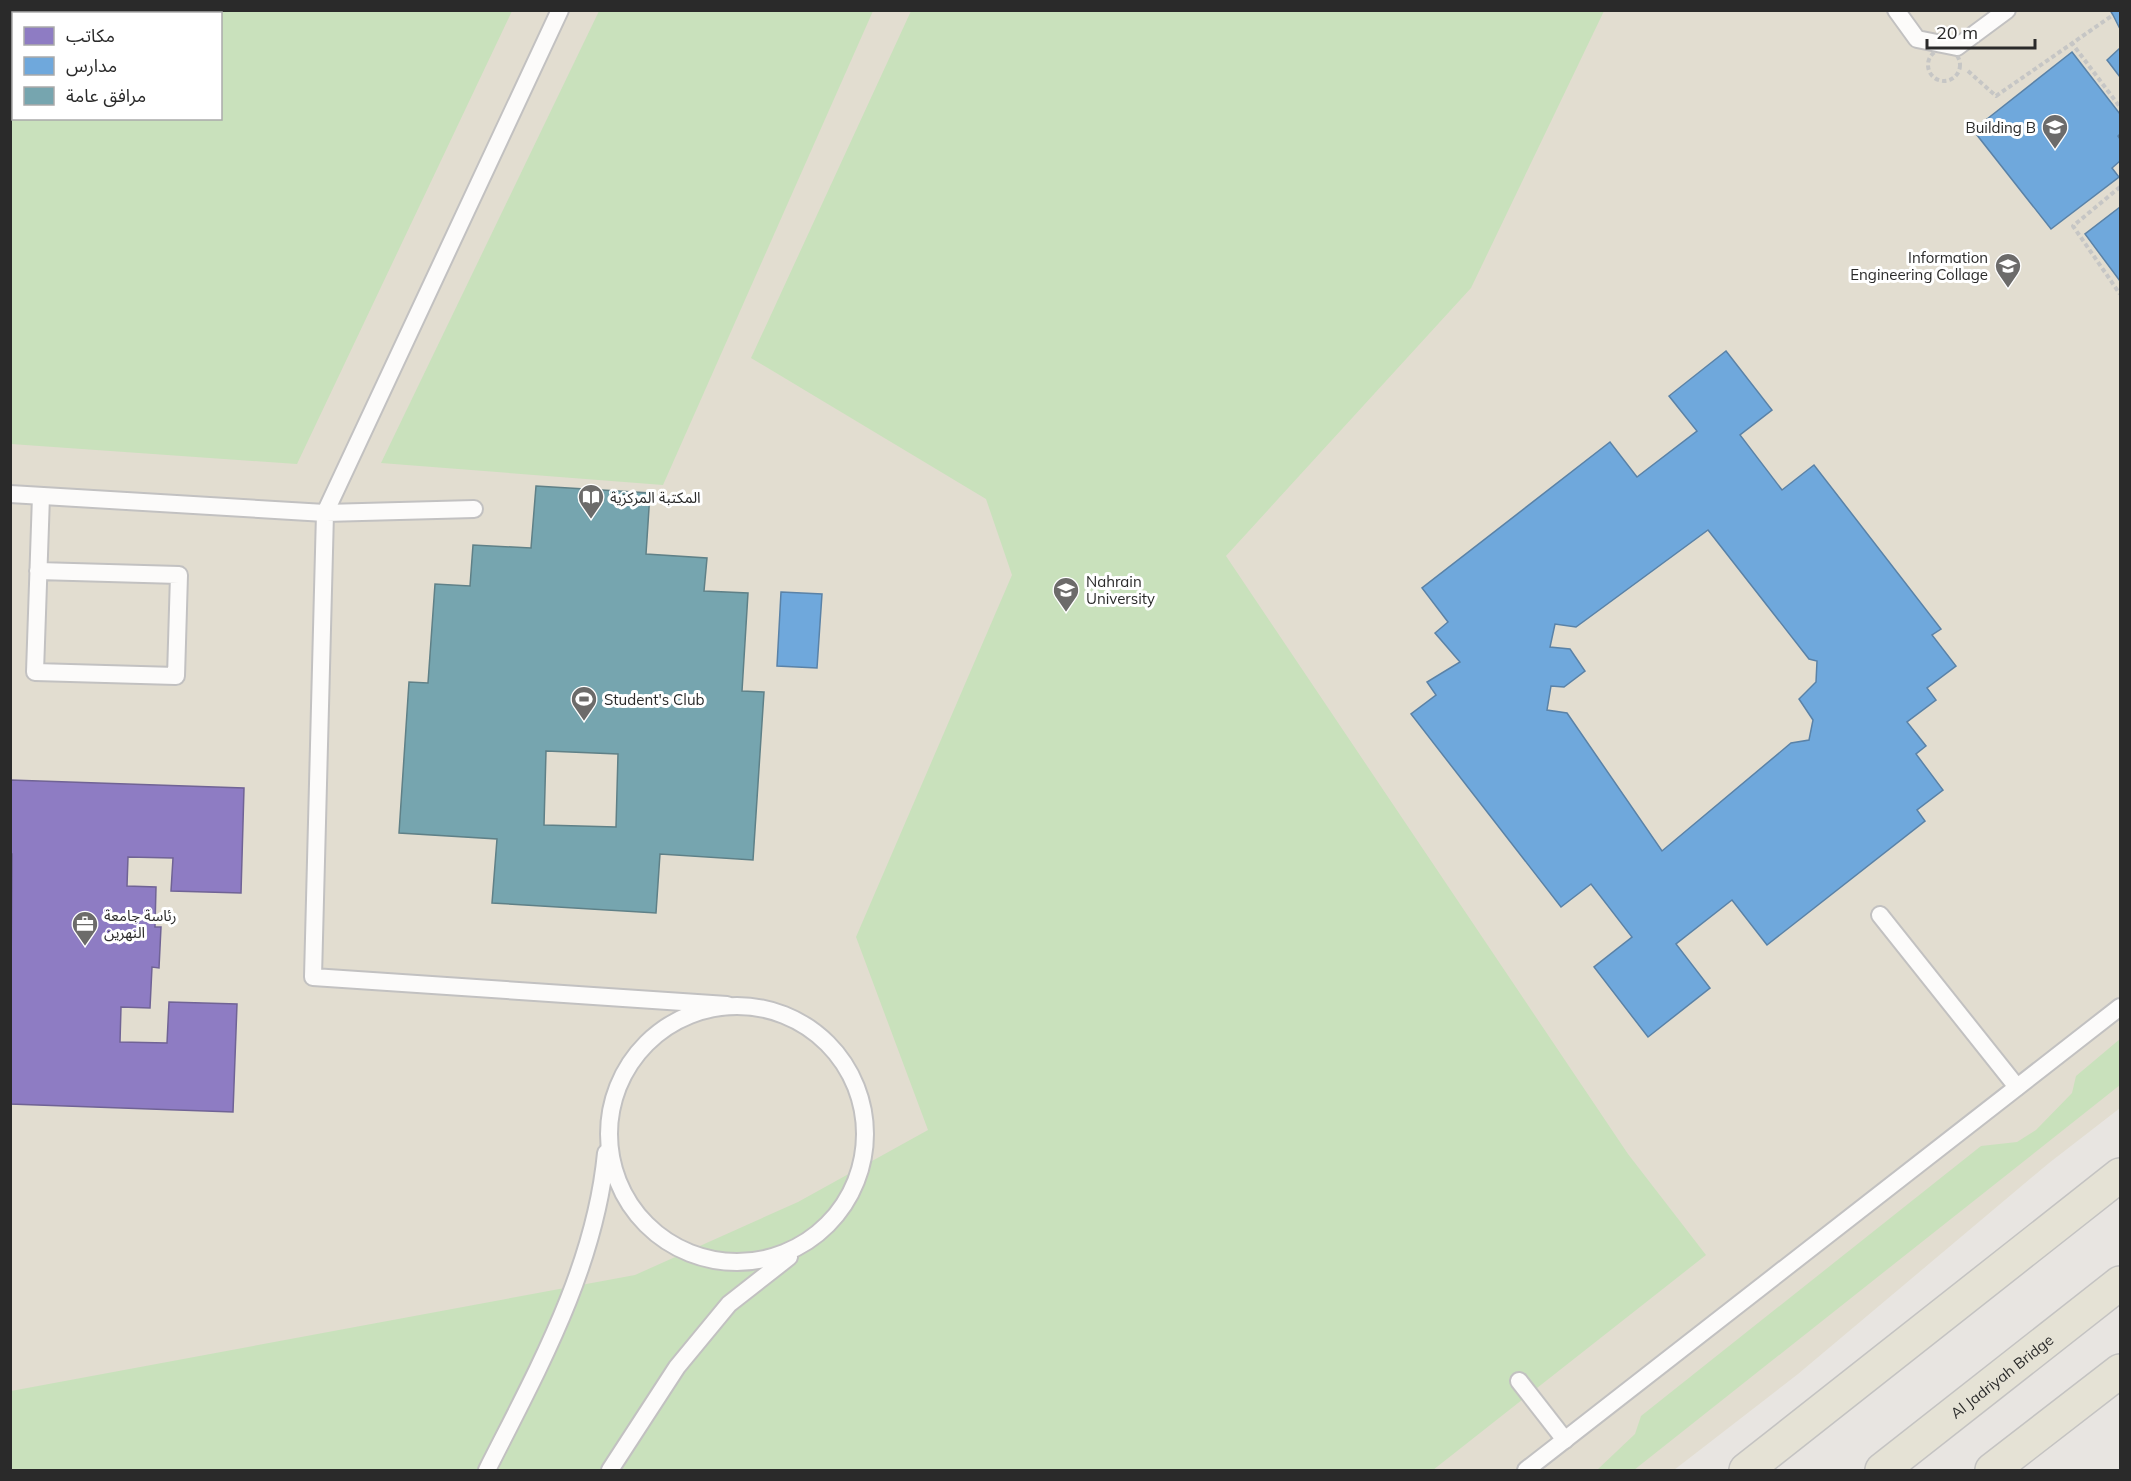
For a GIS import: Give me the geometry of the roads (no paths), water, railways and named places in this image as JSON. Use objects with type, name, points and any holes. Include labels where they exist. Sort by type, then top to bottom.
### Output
[{"type":"main road","points":[[1746,1470],[2121,1175]]},
{"type":"main road","name":"Al Jadriyah Bridge","points":[[1882,1470],[2121,1283]]},
{"type":"main road","points":[[1992,1470],[2121,1371]]},
{"type":"lane","points":[[560,10],[325,513],[313,977],[770,1009],[808,1026],[840,1056],[860,1094],[866,1136],[859,1179],[837,1217],[729,1304],[677,1367],[610,1470]]},
{"type":"lane","points":[[1896,10],[1917,39],[1957,47],[2007,10]]},
{"type":"lane","points":[[10,494],[325,513],[474,509]]},
{"type":"lane","points":[[38,571],[179,575],[176,676],[36,672],[38,571],[41,496]]},
{"type":"lane","points":[[1880,915],[2017,1087]]},
{"type":"lane","points":[[487,1470],[553,1339],[587,1250],[603,1185],[610,1111],[624,1071],[650,1038],[686,1016],[726,1005]]},
{"type":"lane","points":[[1526,1470],[2121,1007]]},
{"type":"lane","points":[[610,1111],[609,1153],[621,1193],[646,1227],[681,1251],[722,1263],[765,1261],[805,1245]]},
{"type":"lane","points":[[1519,1381],[1565,1440]]},
{"type":"place","name":"Building B","points":[[2055,150]]},
{"type":"place","name":"Information Engineering Collage","points":[[2008,289]]},
{"type":"place","name":"المكتبة المركزية","points":[[591,520]]},
{"type":"place","name":"Nahrain University","points":[[1066,613]]},
{"type":"place","name":"Student's Club","points":[[584,722]]},
{"type":"place","name":"رئاسة جامعة النهرين","points":[[85,947]]}]
